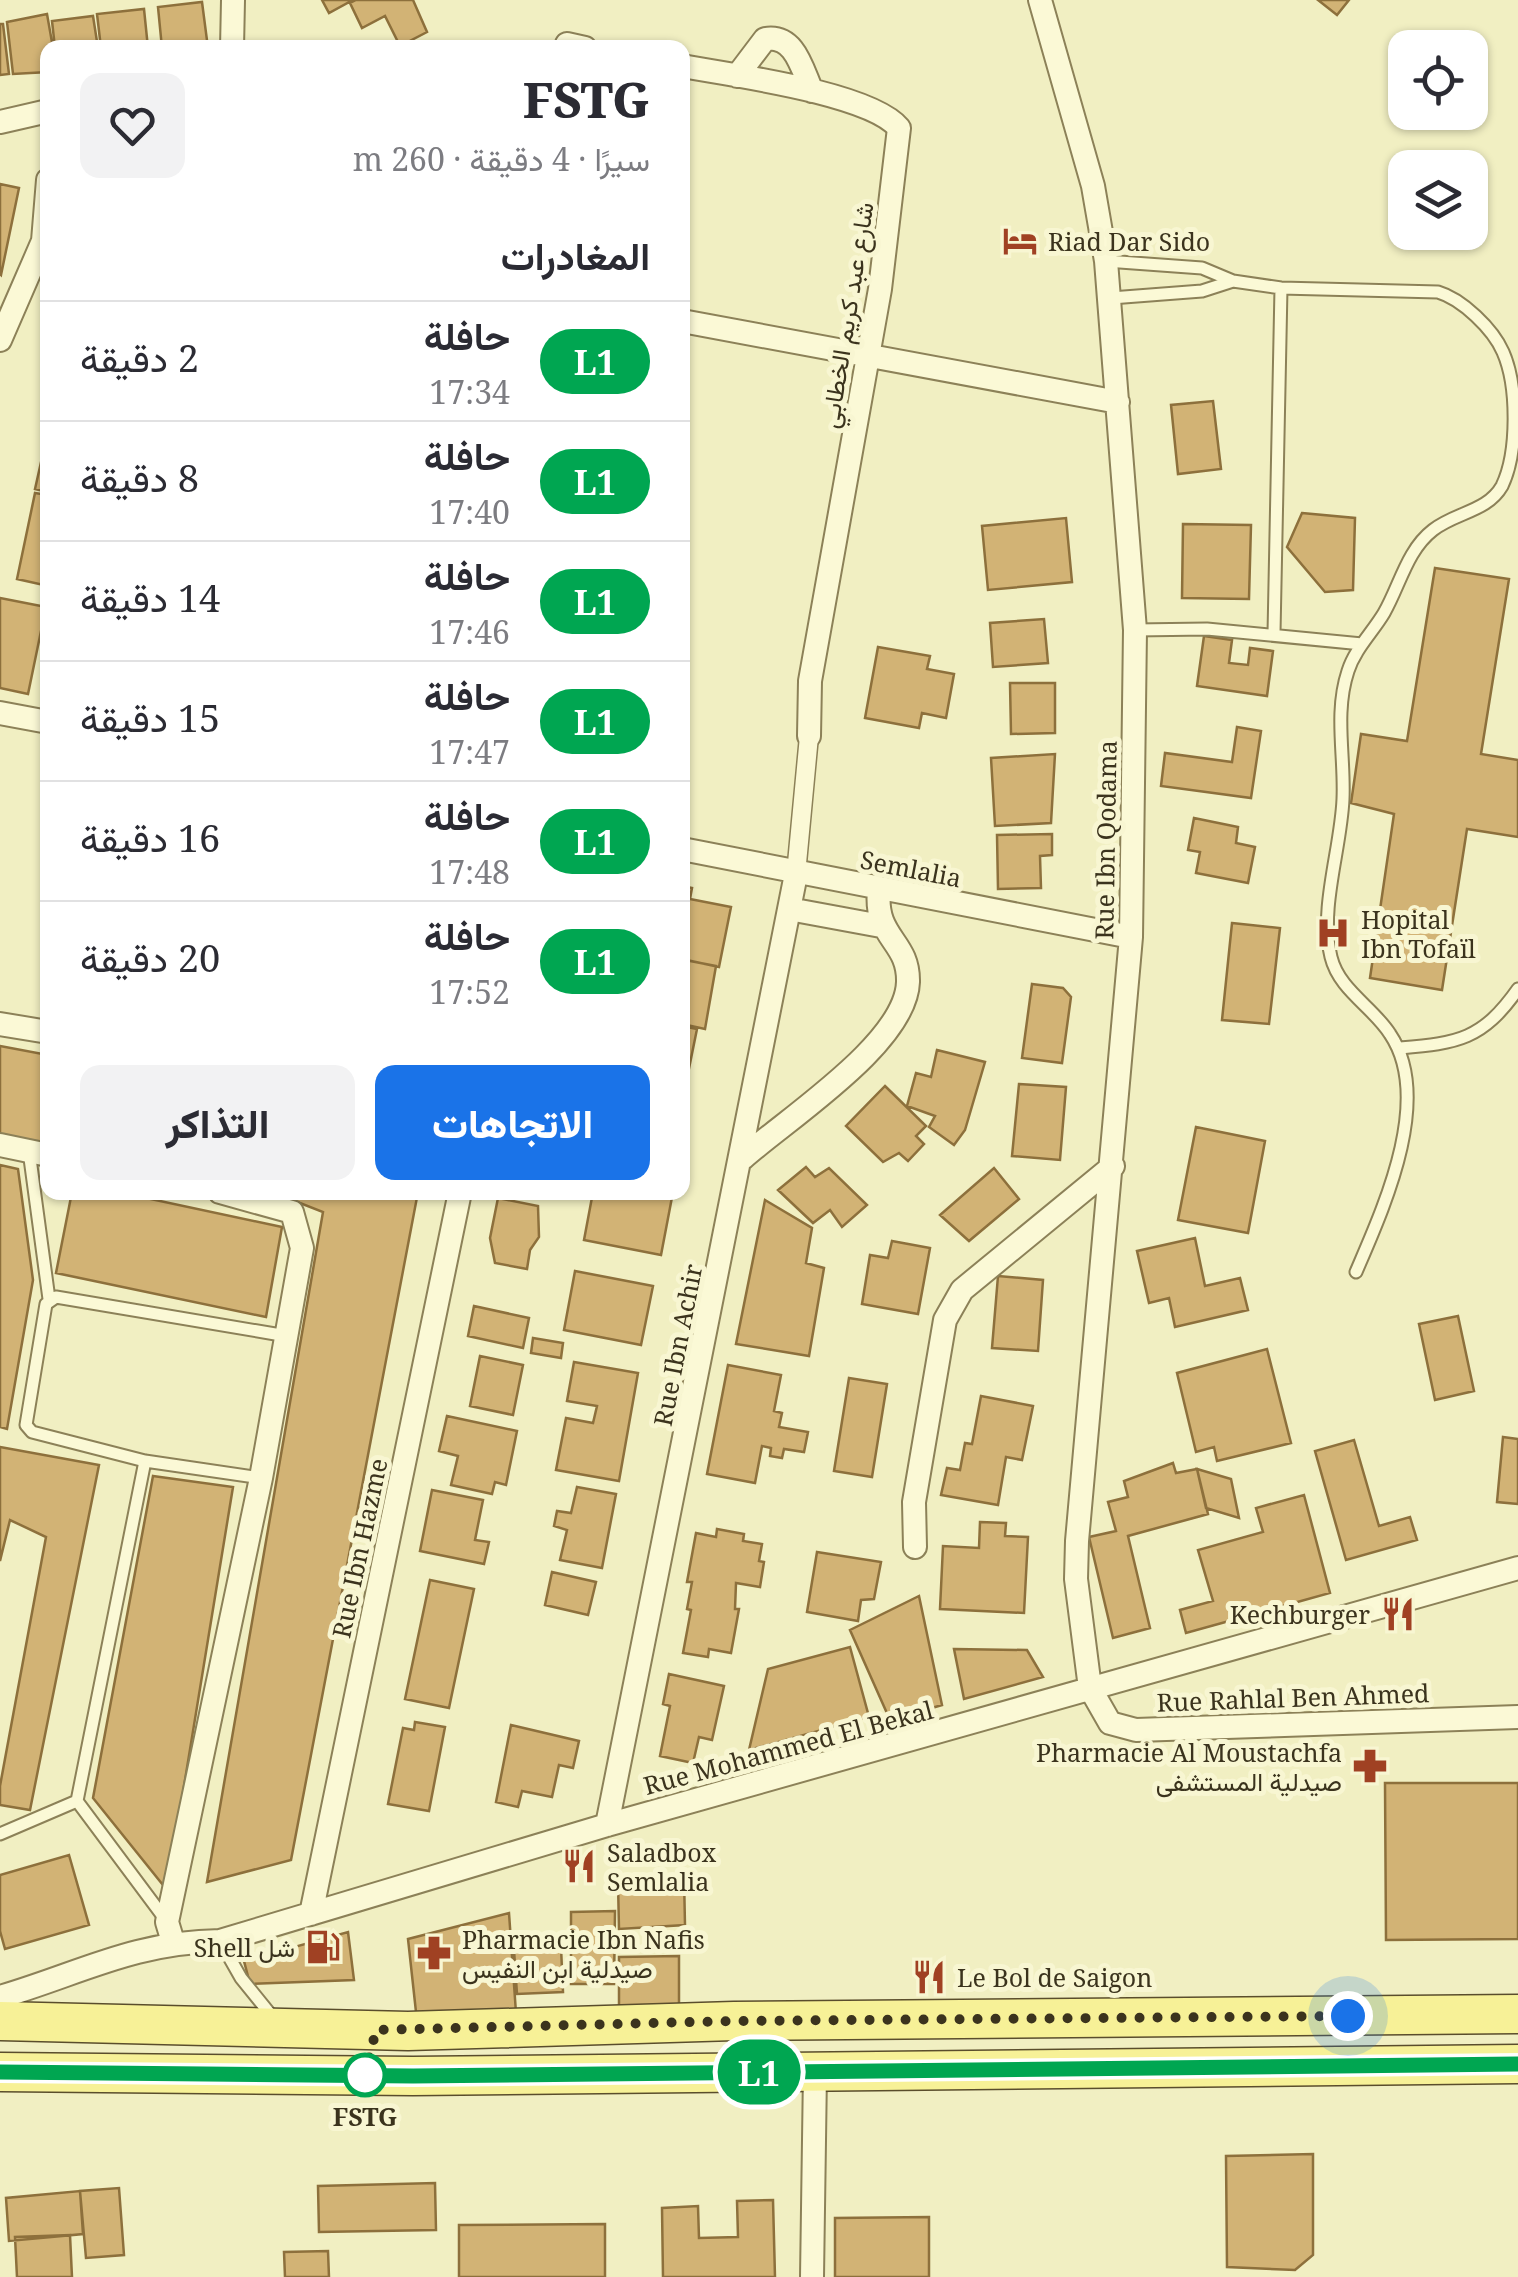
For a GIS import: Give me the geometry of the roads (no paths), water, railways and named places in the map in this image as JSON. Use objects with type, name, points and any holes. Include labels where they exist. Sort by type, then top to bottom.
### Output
[{"type":"main road","points":[[0,2021],[408,2032],[734,2021],[1518,2014]]},
{"type":"main road","points":[[0,2072],[413,2076],[1518,2064]]},
{"type":"street","points":[[232,40],[233,0]]},
{"type":"street","name":"Rue Ibn Qodama","points":[[1040,0],[1094,186],[1106,261],[1135,630],[1131,937],[1077,1541],[1076,1580],[1090,1688]]},
{"type":"street","points":[[738,76],[756,47],[772,37],[789,45],[812,91]]},
{"type":"street","name":"شارع عبد كريم الخطابي","points":[[690,67],[812,91],[881,111],[899,128],[869,356],[810,681],[810,736]]},
{"type":"street","points":[[0,122],[40,113]]},
{"type":"street","points":[[0,340],[40,248]]},
{"type":"street","points":[[690,322],[1118,402]]},
{"type":"street","points":[[0,713],[40,720]]},
{"type":"street","points":[[796,874],[810,736]]},
{"type":"street","name":"Semlalia","points":[[690,851],[1131,937]]},
{"type":"street","name":"Rue Ibn Achir","points":[[607,1826],[743,1158],[796,874]]},
{"type":"street","points":[[743,1158],[867,1058],[892,1025],[908,985],[907,967],[902,952],[881,926],[879,890]]},
{"type":"street","points":[[789,910],[881,926]]},
{"type":"street","points":[[0,1024],[40,1031]]},
{"type":"street","points":[[0,1145],[38,1153]]},
{"type":"street","points":[[915,1546],[914,1502],[945,1320],[953,1303],[962,1290],[1113,1166]]},
{"type":"street","points":[[170,1932],[302,1248],[296,1219],[286,1208],[253,1200]]},
{"type":"street","name":"Rue Ibn Hazme","points":[[312,1914],[458,1200]]},
{"type":"street","name":"Rue Mohammed El Bekal","points":[[0,1997],[170,1932],[220,1941],[607,1826],[1518,1568]]},
{"type":"street","name":"Rue Rahlal Ben Ahmed","points":[[1090,1688],[1110,1723],[1136,1730],[1518,1717]]},
{"type":"street","points":[[812,2277],[815,2072]]},
{"type":"lane","points":[[1106,261],[1202,268],[1233,281],[1281,288],[1438,292],[1454,296],[1503,350],[1512,391],[1515,459],[1492,500],[1448,520],[1416,546],[1345,682],[1340,731],[1343,798],[1327,928],[1336,973],[1400,1048],[1404,1096],[1400,1154],[1388,1198],[1356,1272]]},
{"type":"lane","points":[[1111,298],[1202,290],[1233,281]]},
{"type":"lane","points":[[1274,633],[1281,288]]},
{"type":"lane","points":[[1135,630],[1274,633],[1362,644]]},
{"type":"lane","points":[[1400,1048],[1460,1042],[1486,1027],[1518,989]]},
{"type":"lane","points":[[42,1200],[50,1299],[26,1426],[40,1437],[145,1460],[260,1478]]},
{"type":"lane","points":[[50,1299],[287,1336]]},
{"type":"lane","points":[[145,1460],[78,1801],[170,1932]]},
{"type":"lane","points":[[0,1834],[78,1801]]},
{"type":"lane","points":[[220,1941],[241,1978],[281,2026]]},
{"type":"place","name":"Riad Dar Sido","points":[[1020,241]]},
{"type":"place","name":"Hopital Ibn Tofaïl","points":[[1333,933]]},
{"type":"place","name":"Kechburger","points":[[1398,1614]]},
{"type":"place","name":"Pharmacie Al Moustachfa صيدلية المستشفى","points":[[1370,1766]]},
{"type":"place","name":"Saladbox Semlalia","points":[[579,1866]]},
{"type":"place","name":"Shell شل","points":[[323,1947]]},
{"type":"place","name":"Pharmacie Ibn Nafis صيدلية ابن النفيس","points":[[434,1953]]},
{"type":"place","name":"Le Bol de Saigon","points":[[929,1977]]},
{"type":"place","name":"FSTG","points":[[365,2075]]}]
